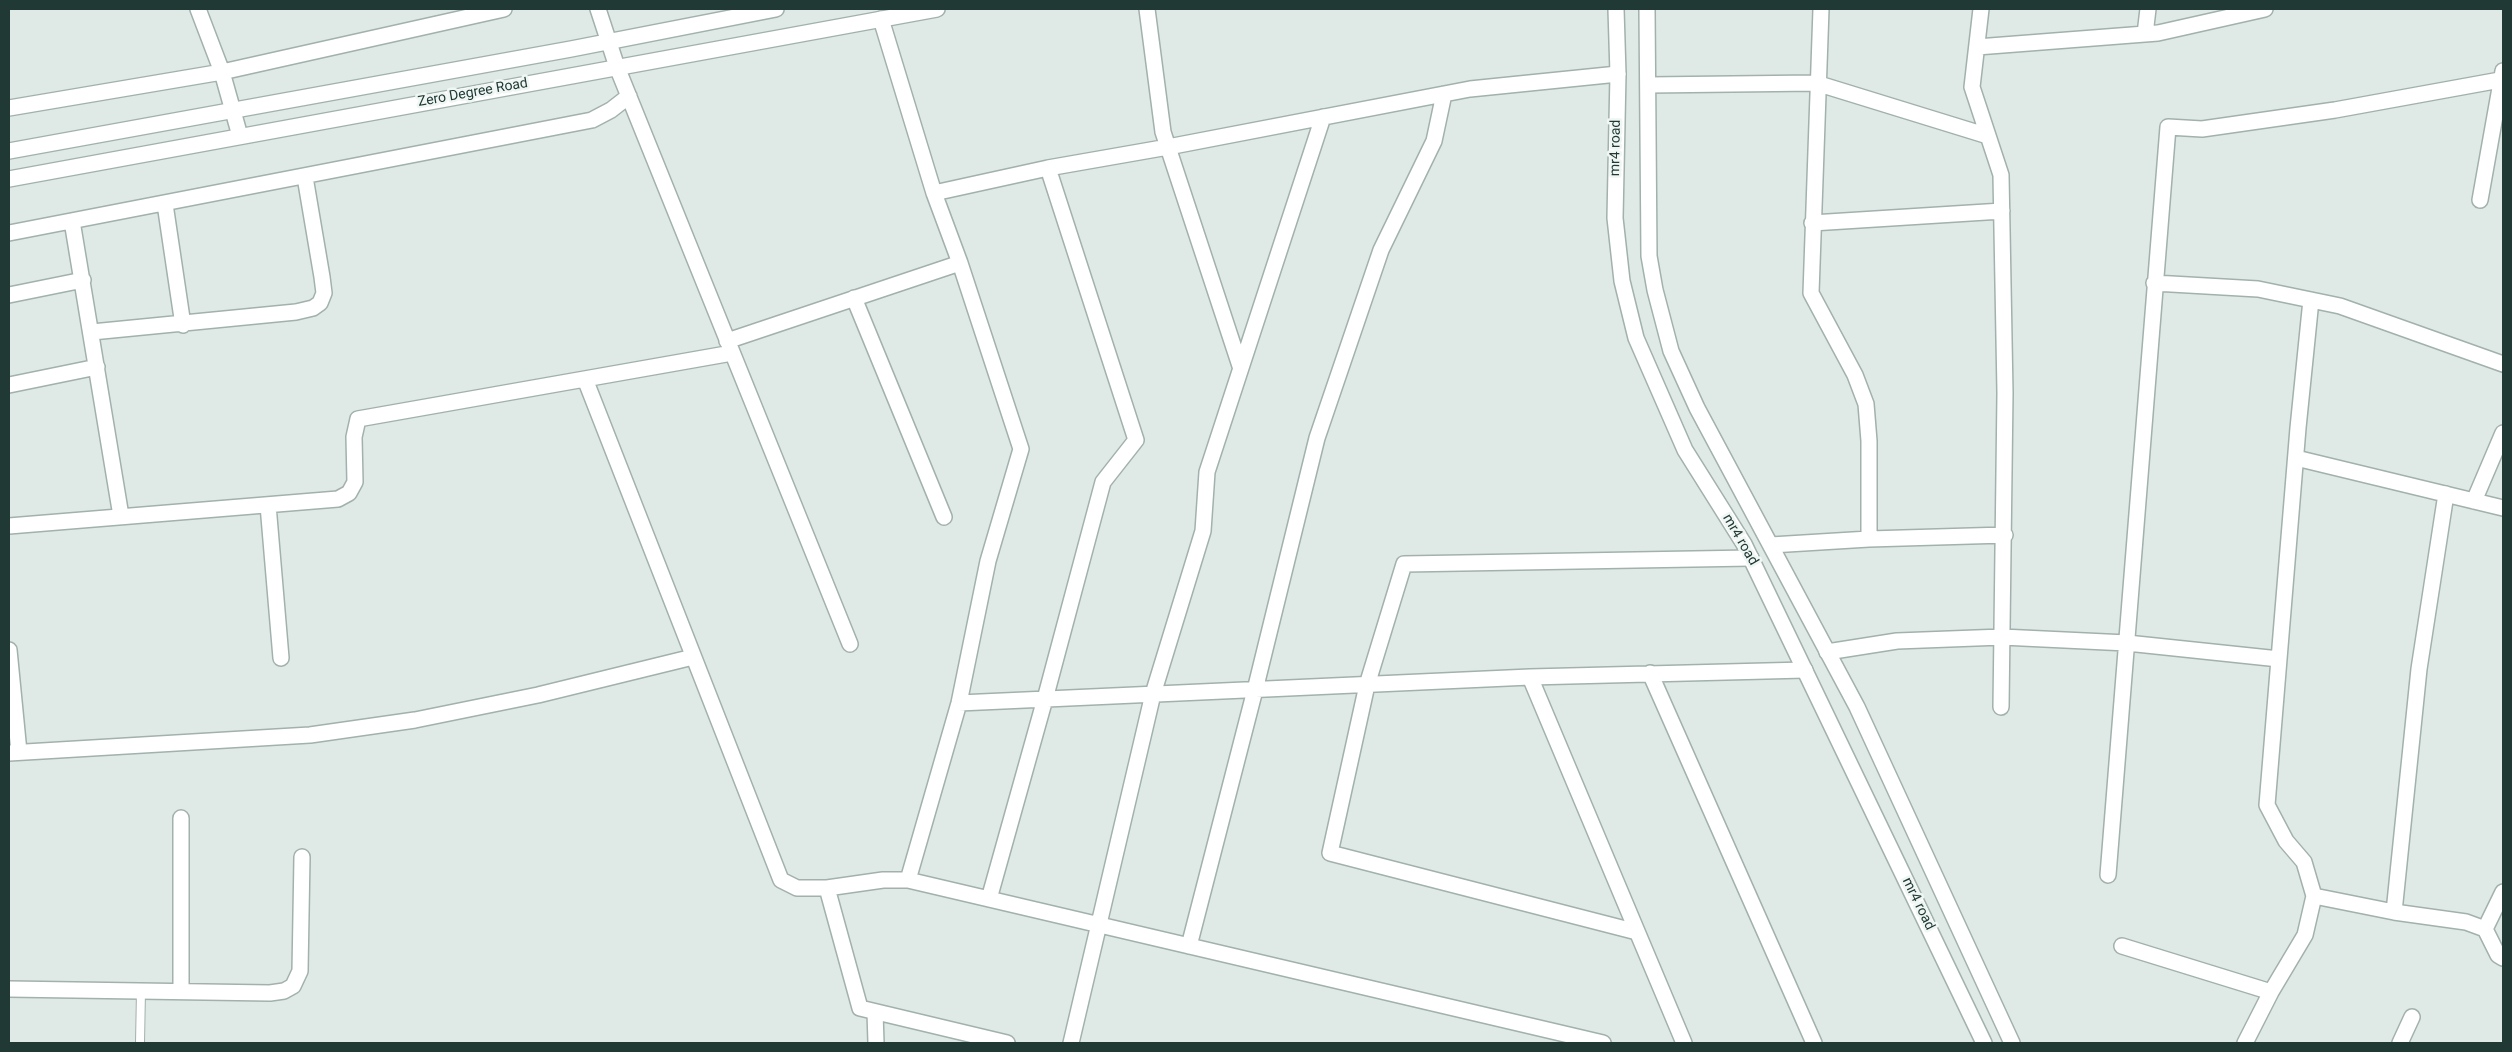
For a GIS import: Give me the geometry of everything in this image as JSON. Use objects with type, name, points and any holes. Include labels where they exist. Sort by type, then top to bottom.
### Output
[{"type":"street","points":[[198,9],[222,72],[240,136]]},
{"type":"street","points":[[9,108],[222,72],[504,9]]},
{"type":"street","points":[[598,9],[610,40],[617,67],[729,347],[828,584],[850,644]]},
{"type":"street","name":"Zero Degree Road","points":[[9,151],[571,49],[776,9]]},
{"type":"street","name":"Zero Degree Road","points":[[9,179],[937,9]]},
{"type":"street","points":[[1147,9],[1163,132],[1240,366]]},
{"type":"street","name":"mr4 road","points":[[1616,9],[1618,74],[1615,218],[1622,281],[1636,338],[1685,450],[1750,558],[1984,1043]]},
{"type":"street","name":"mr4 road","points":[[1647,9],[1649,256],[1655,290],[1671,351],[1697,408],[1857,707],[2012,1043]]},
{"type":"street","points":[[1821,9],[1816,83],[1811,293],[1854,375],[1866,404],[1870,441],[1869,539]]},
{"type":"street","points":[[1981,9],[1972,87],[2001,175],[2005,393],[2005,535],[2001,707]]},
{"type":"street","points":[[2145,34],[2148,9]]},
{"type":"street","points":[[1976,47],[2145,34],[2266,9]]},
{"type":"street","points":[[882,19],[934,193],[960,263],[1021,449],[988,561],[959,703],[908,880]]},
{"type":"street","points":[[934,193],[1048,168],[1470,89],[1618,74]]},
{"type":"street","points":[[2108,875],[2168,127],[2202,129],[2335,110],[2502,75],[2480,200]]},
{"type":"street","points":[[1649,85],[1816,83],[1988,136]]},
{"type":"street","points":[[1189,946],[1317,438],[1381,250],[1434,141],[1444,94]]},
{"type":"street","points":[[9,233],[592,120],[612,110],[629,96]]},
{"type":"street","points":[[1071,1043],[1153,694],[1203,531],[1207,472],[1240,366],[1323,117]]},
{"type":"street","points":[[989,899],[1103,482],[1136,440],[1048,168]]},
{"type":"street","points":[[92,332],[183,325],[296,312],[313,308],[320,303],[324,293],[322,276],[305,177]]},
{"type":"street","points":[[165,204],[183,325]]},
{"type":"street","points":[[1812,223],[2002,211]]},
{"type":"street","points":[[72,221],[98,367],[121,516]]},
{"type":"street","points":[[9,526],[338,499],[349,493],[355,482],[354,437],[358,419],[585,380],[729,347],[854,298],[960,263]]},
{"type":"street","points":[[9,295],[83,280]]},
{"type":"street","points":[[2154,283],[2258,289],[2340,306],[2503,364]]},
{"type":"street","points":[[854,298],[944,517]]},
{"type":"street","points":[[2245,1043],[2271,992],[2305,935],[2314,896],[2304,862],[2286,841],[2267,805],[2311,300]]},
{"type":"street","points":[[9,385],[98,367]]},
{"type":"street","points":[[585,380],[781,880],[797,888],[828,888],[883,880],[908,880],[1603,1043]]},
{"type":"street","points":[[2474,501],[2503,432]]},
{"type":"street","points":[[2296,458],[2503,508]]},
{"type":"street","points":[[2394,912],[2418,668],[2446,494]]},
{"type":"street","points":[[268,505],[281,658]]},
{"type":"street","points":[[1771,545],[1869,539],[2005,535]]},
{"type":"street","points":[[1637,932],[1330,853],[1367,685],[1404,564],[1750,558]]},
{"type":"street","points":[[1827,652],[1897,641],[2002,637],[2127,643],[2279,659]]},
{"type":"street","points":[[9,650],[14,753],[310,735],[377,726],[538,695],[693,657]]},
{"type":"street","points":[[959,703],[1530,677],[1805,670]]},
{"type":"street","points":[[1650,674],[1814,1043]]},
{"type":"street","points":[[1530,677],[1684,1043]]},
{"type":"street","points":[[181,818],[181,991]]},
{"type":"street","points":[[9,989],[284,991],[293,986],[300,971],[302,857]]},
{"type":"street","points":[[828,888],[860,1008],[1001,1043]]},
{"type":"street","points":[[2485,930],[2503,892]]},
{"type":"street","points":[[2314,896],[2394,912],[2466,922],[2485,930],[2498,955],[2503,958]]},
{"type":"street","points":[[2122,946],[2271,992]]},
{"type":"street","points":[[875,1012],[876,1043]]},
{"type":"street","points":[[2400,1043],[2412,1017]]},
{"type":"lane","points":[[140,1043],[141,990]]}]
